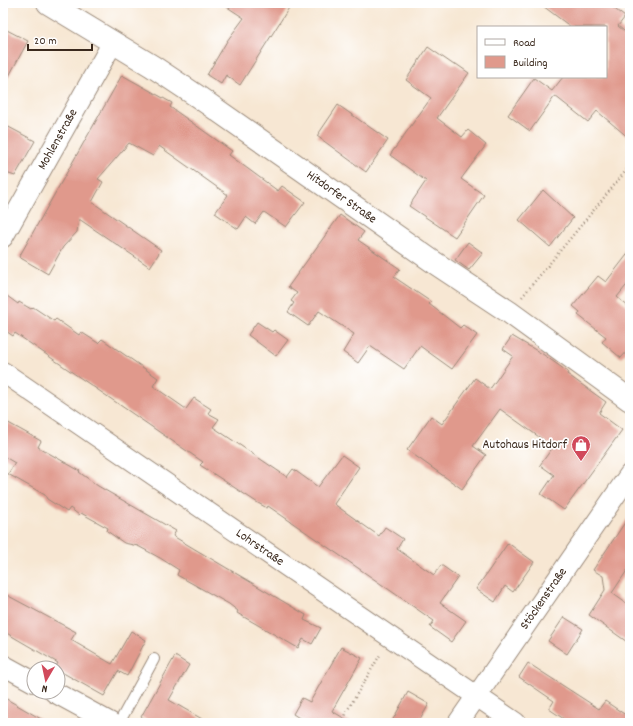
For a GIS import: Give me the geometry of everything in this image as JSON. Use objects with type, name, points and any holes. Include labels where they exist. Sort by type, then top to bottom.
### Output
[{"type":"street","name":"Hitdorfer Straße","points":[[48,3],[113,42],[218,111],[435,263],[509,312],[630,400]]},
{"type":"street","name":"Mohlenstraße","points":[[3,237],[113,42]]},
{"type":"street","name":"Lohrstraße","points":[[3,372],[516,723]]},
{"type":"street","name":"Stöckenstraße","points":[[458,723],[630,474]]},
{"type":"street","points":[[3,665],[26,678]]},
{"type":"street","points":[[66,699],[111,723]]},
{"type":"lane","points":[[119,723],[154,660]]},
{"type":"path","points":[[509,312],[630,166]]},
{"type":"path","points":[[343,723],[346,711],[390,637]]},
{"type":"building","points":[[221,3],[292,3],[240,85],[226,75],[221,84],[207,75],[227,41],[244,18]]},
{"type":"building","points":[[539,3],[607,3],[625,17],[618,26],[630,36],[630,139],[597,111],[588,122],[555,96],[530,131],[508,115],[534,78],[552,91],[562,78],[607,78],[607,26],[570,26]]},
{"type":"building","points":[[3,28],[28,41],[3,87]]},
{"type":"building","points":[[428,47],[454,65],[456,64],[469,73],[437,118],[462,137],[468,130],[486,145],[461,179],[484,195],[455,237],[409,206],[426,181],[390,155],[431,98],[406,80]]},
{"type":"building","points":[[122,75],[172,103],[170,107],[232,151],[229,155],[278,191],[282,186],[305,202],[286,227],[264,212],[255,224],[246,217],[238,229],[215,213],[228,195],[159,146],[153,156],[129,143],[98,179],[103,182],[92,202],[161,250],[150,267],[79,219],[77,232],[63,247],[48,274],[19,257]]},
{"type":"building","points":[[338,105],[388,140],[366,172],[317,136]]},
{"type":"building","points":[[3,124],[35,141],[15,176],[3,172]]},
{"type":"building","points":[[543,190],[573,218],[550,247],[519,220]]},
{"type":"building","points":[[340,215],[364,232],[358,240],[400,269],[394,277],[431,302],[429,304],[460,328],[463,325],[477,335],[452,369],[420,346],[404,369],[370,346],[358,363],[343,352],[354,334],[319,311],[308,326],[288,312],[294,303],[291,301],[297,293],[288,287]]},
{"type":"building","points":[[468,242],[483,253],[469,270],[455,260]]},
{"type":"building","points":[[630,251],[630,281],[617,297],[630,308],[630,348],[621,358],[602,342],[606,337],[578,315],[580,312],[573,306],[598,276],[606,282]]},
{"type":"building","points":[[3,293],[18,304],[19,302],[31,309],[33,307],[54,321],[56,319],[79,335],[81,332],[98,343],[102,339],[158,378],[153,386],[186,409],[194,398],[211,409],[208,413],[219,419],[213,427],[287,477],[293,469],[318,487],[342,455],[359,467],[334,504],[379,536],[385,527],[403,539],[397,549],[434,575],[441,565],[458,577],[440,603],[466,621],[451,642],[430,627],[434,621],[268,506],[267,508],[258,503],[200,465],[203,462],[15,333],[13,336],[3,329]]},
{"type":"building","points":[[257,322],[272,332],[274,330],[288,340],[276,356],[248,335]]},
{"type":"building","points":[[512,336],[544,355],[568,372],[567,374],[606,402],[599,413],[622,430],[564,510],[541,494],[554,475],[540,465],[553,447],[500,409],[473,446],[486,455],[462,489],[407,450],[431,416],[442,424],[475,378],[490,389],[513,356],[503,349]]},
{"type":"building","points":[[3,420],[41,441],[38,447],[80,471],[79,472],[98,486],[176,531],[173,536],[306,615],[304,620],[321,628],[312,644],[303,639],[298,648],[237,613],[238,611],[229,604],[177,575],[179,570],[160,558],[138,546],[124,543],[107,531],[108,528],[81,513],[79,515],[70,508],[67,512],[47,499],[45,495],[8,474],[15,463],[3,456]]},
{"type":"building","points":[[630,515],[630,566],[612,593],[630,606],[630,644],[589,615],[605,590],[603,576],[593,570]]},
{"type":"building","points":[[508,543],[534,562],[513,592],[505,586],[495,602],[476,589]]},
{"type":"building","points":[[3,593],[76,632],[71,640],[112,664],[131,631],[146,640],[127,676],[118,671],[104,696],[66,675],[66,660],[53,660],[3,631]]},
{"type":"building","points":[[564,617],[583,629],[567,654],[548,641]]},
{"type":"building","points":[[341,647],[362,658],[332,711],[352,723],[307,723],[293,714],[302,698],[310,702]]},
{"type":"building","points":[[175,656],[189,665],[169,700],[209,723],[153,723],[141,717]]},
{"type":"building","points":[[528,663],[599,709],[605,701],[630,718],[630,723],[570,723],[549,709],[554,701],[519,677]]},
{"type":"building","points":[[408,692],[429,704],[418,723],[391,723]]},
{"type":"building","points":[[3,697],[48,723],[3,723]]},
{"type":"place","name":"Autohaus Hitdorf","points":[[581,462]]}]
